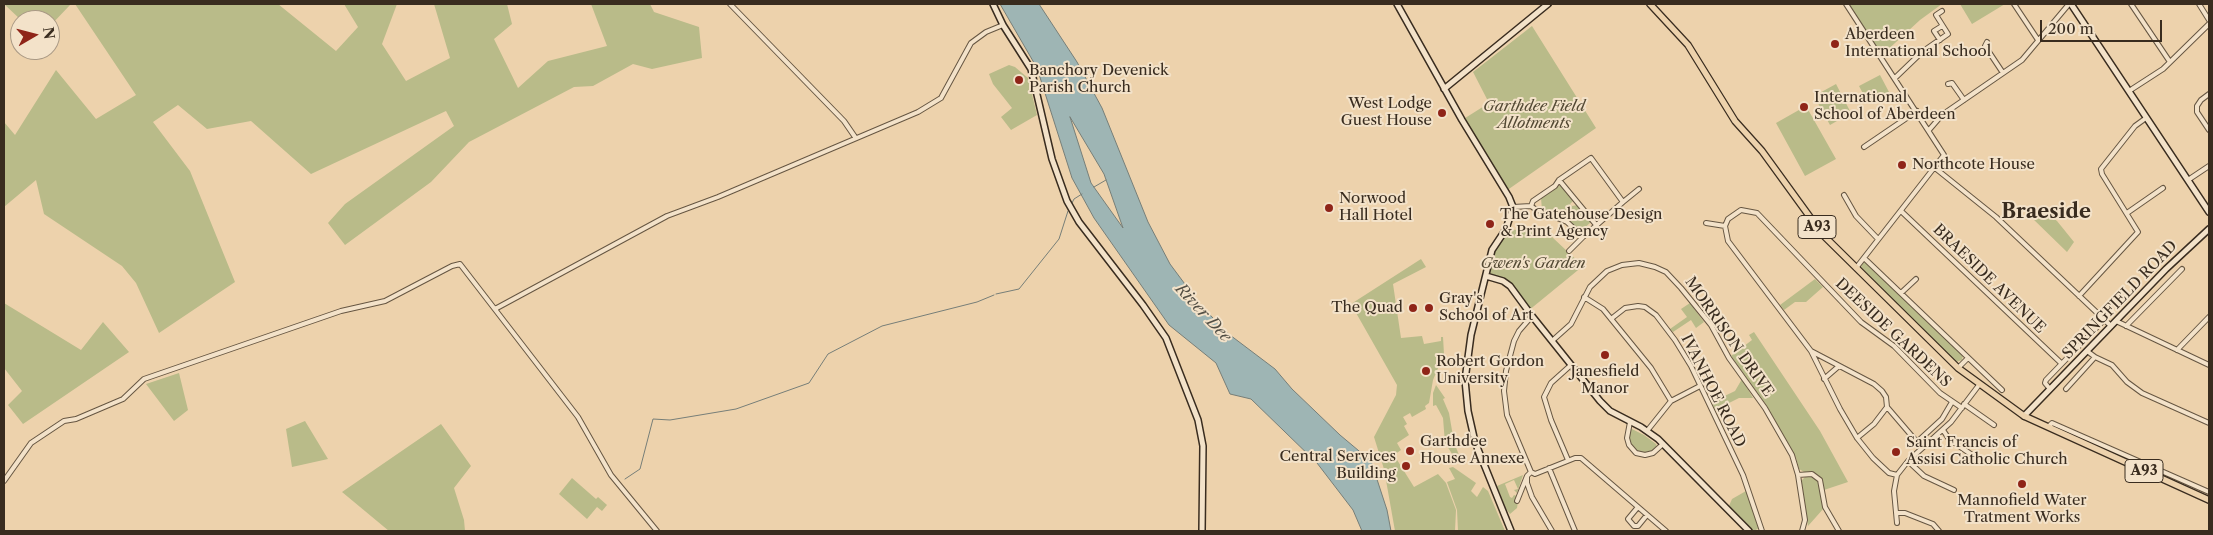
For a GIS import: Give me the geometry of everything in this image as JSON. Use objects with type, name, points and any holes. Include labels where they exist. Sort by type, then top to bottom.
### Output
[{"type":"main road","name":"A93","points":[[1650,4],[1688,45],[1736,121],[1762,151],[1823,235],[1958,368],[2024,416],[2209,500]]},
{"type":"street","points":[[730,4],[844,121],[855,138]]},
{"type":"street","points":[[993,4],[1003,25],[1031,69],[1052,159],[1067,201],[1079,222],[1143,304],[1166,338],[1198,420],[1203,446],[1202,531]]},
{"type":"street","points":[[1397,4],[1444,89],[1513,204],[1506,230],[1492,250],[1468,354],[1466,392],[1475,442],[1510,531]]},
{"type":"street","points":[[1444,89],[1548,4]]},
{"type":"street","points":[[1846,4],[1917,111],[1942,151],[1944,158],[1856,268]]},
{"type":"street","points":[[2014,4],[2038,40]]},
{"type":"street","points":[[1929,130],[1942,115],[2022,60],[2070,4],[2209,212]]},
{"type":"street","points":[[2130,4],[2170,62]]},
{"type":"street","points":[[2199,4],[2209,20]]},
{"type":"street","points":[[1895,78],[1922,52],[1948,34],[1936,15],[1942,11]]},
{"type":"street","points":[[2129,91],[2170,62],[2209,24]]},
{"type":"street","points":[[496,309],[667,216],[718,197],[918,112],[941,98],[971,43],[986,32],[1003,25]]},
{"type":"street","points":[[1940,40],[1934,31],[1942,26]]},
{"type":"street","points":[[1985,45],[2003,73]]},
{"type":"street","points":[[1952,82],[1964,100]]},
{"type":"street","points":[[2209,94],[2197,106],[2197,112],[2209,130]]},
{"type":"street","points":[[1864,147],[1917,111]]},
{"type":"street","points":[[2079,296],[2137,235],[2138,228],[2102,174],[2101,169],[2135,126],[2146,118]]},
{"type":"street","points":[[1531,206],[1533,201],[1555,186],[1559,180],[1592,158],[1623,202]]},
{"type":"street","points":[[2188,180],[2209,166]]},
{"type":"street","points":[[1936,168],[1996,218],[2111,326]]},
{"type":"street","points":[[1559,180],[1596,226]]},
{"type":"street","points":[[2128,213],[2163,188]]},
{"type":"street","points":[[1569,252],[1583,237],[1639,189]]},
{"type":"street","points":[[1844,195],[1856,216],[1878,239]]},
{"type":"street","points":[[1513,204],[1531,206],[1567,222],[1583,237]]},
{"type":"street","name":"DEESIDE GARDENS","points":[[1725,226],[1728,218],[1741,210],[1757,213],[1861,322],[1905,356],[1952,402],[1963,406],[1987,424],[1994,425]]},
{"type":"street","name":"BRAESIDE AVENUE","points":[[1901,211],[2061,363]]},
{"type":"street","points":[[1706,223],[1725,226],[1728,241],[1811,351],[1824,379],[1857,438],[1873,458],[1890,473],[1897,475]]},
{"type":"street","name":"SPRINGFIELD ROAD","points":[[2024,416],[2166,269],[2209,229]]},
{"type":"street","points":[[1864,258],[2002,390]]},
{"type":"street","points":[[4,481],[31,443],[64,421],[76,419],[123,399],[144,379],[325,316],[359,305],[385,300],[452,266],[460,264],[464,266],[578,417],[612,476],[657,531]]},
{"type":"street","name":"MORRISON DRIVE","points":[[1552,341],[1570,324],[1590,287],[1600,276],[1622,265],[1646,264],[1673,278],[1710,325],[1729,358],[1765,408],[1792,455],[1798,475],[1805,520],[1802,531]]},
{"type":"street","points":[[2166,269],[2174,277]]},
{"type":"street","points":[[2126,326],[2182,269]]},
{"type":"street","points":[[1486,276],[1507,283],[1600,401],[1610,410],[1647,431],[1663,444],[1745,530]]},
{"type":"street","points":[[1901,294],[1916,279]]},
{"type":"street","points":[[1584,297],[1595,303],[1611,319],[1651,368],[1671,401]]},
{"type":"street","name":"IVANHOE ROAD","points":[[1611,319],[1625,308],[1642,306],[1651,310],[1680,346],[1743,474],[1761,531]]},
{"type":"street","points":[[1532,316],[1519,331],[1514,341],[1506,371],[1504,391],[1509,421],[1529,474],[1527,483],[1532,497],[1552,531]]},
{"type":"street","points":[[2177,350],[2209,317]]},
{"type":"street","name":"SPRINGFIELD ROAD","points":[[2050,389],[2045,382],[2061,363],[2104,320]]},
{"type":"street","points":[[2116,321],[2209,365]]},
{"type":"street","points":[[1811,351],[1882,391],[1887,407],[1917,442],[1942,419],[1952,402]]},
{"type":"street","points":[[2087,351],[2112,365],[2128,382],[2142,393],[2209,423]]},
{"type":"street","name":"SPRINGFIELD ROAD","points":[[2066,389],[2095,357]]},
{"type":"street","points":[[1958,368],[1968,358]]},
{"type":"street","points":[[1568,460],[1551,420],[1544,397],[1551,383],[1571,365]]},
{"type":"street","points":[[1824,379],[1839,366]]},
{"type":"street","points":[[1897,523],[1894,491],[1897,475],[1908,461],[1943,430],[1979,385]]},
{"type":"street","points":[[1647,431],[1671,401],[1700,386]]},
{"type":"street","points":[[1857,438],[1874,424],[1887,407]]},
{"type":"street","points":[[1630,422],[1626,438],[1636,453],[1646,455],[1653,453],[1663,444]]},
{"type":"street","points":[[2048,427],[2052,423],[2209,492]]},
{"type":"street","points":[[1943,430],[1949,439],[1975,457]]},
{"type":"street","points":[[1529,474],[1535,474],[1568,460],[1578,458],[1584,460],[1666,531]]},
{"type":"street","points":[[1908,461],[1924,476],[1954,490]]},
{"type":"street","points":[[1549,468],[1575,531]]},
{"type":"street","points":[[1517,501],[1529,474]]},
{"type":"street","points":[[1798,475],[1812,474],[1820,480],[1825,507],[1839,531]]},
{"type":"street","points":[[1638,507],[1628,519],[1634,526],[1638,526],[1647,515]]},
{"type":"street","points":[[1896,513],[1905,513],[1933,524],[1939,531]]},
{"type":"green space","points":[[4,4],[71,4],[60,16],[60,10],[10,10]]},
{"type":"green space","points":[[75,4],[278,4],[336,51],[358,27],[344,4],[397,4],[382,44],[406,81],[450,58],[434,4],[507,4],[512,24],[494,39],[518,88],[548,61],[607,46],[591,4],[650,4],[654,12],[699,27],[702,58],[652,69],[633,64],[593,86],[574,87],[469,142],[431,182],[345,245],[328,223],[345,204],[454,126],[446,111],[311,174],[251,121],[207,129],[178,105],[153,122],[190,171],[235,282],[159,333],[136,283],[122,266],[44,214],[36,180],[4,207],[4,122],[15,135],[56,70],[96,119],[136,95]]},
{"type":"green space","points":[[1846,4],[1942,4],[1920,20],[1882,55]]},
{"type":"green space","points":[[1960,4],[2005,4],[1972,24]]},
{"type":"green space","name":"Garthdee Field Allotments","points":[[1532,26],[1596,128],[1506,191],[1462,120],[1489,103],[1473,72]]},
{"type":"green space","points":[[1009,65],[1015,67],[1028,78],[1037,115],[1011,130],[1001,117],[1012,108],[993,84],[989,74]]},
{"type":"green space","points":[[1880,75],[1889,92],[1868,103],[1859,86]]},
{"type":"green space","points":[[1836,84],[1851,113],[1830,125],[1814,96]]},
{"type":"green space","points":[[1806,106],[1836,159],[1805,176],[1776,123]]},
{"type":"green space","points":[[1562,186],[1573,201],[1570,204],[1572,206],[1578,205],[1591,222],[1580,232],[1563,218],[1542,210],[1541,198]]},
{"type":"green space","points":[[2040,207],[2057,221],[2074,242],[2067,252],[2031,217]]},
{"type":"green space","name":"Gwen's Garden","points":[[1506,229],[1541,232],[1552,237],[1583,266],[1528,311],[1510,286],[1486,276],[1492,250]]},
{"type":"green space","points":[[1421,259],[1426,267],[1393,284],[1401,338],[1422,336],[1424,344],[1441,341],[1441,337],[1443,337],[1444,354],[1433,380],[1429,403],[1425,406],[1426,409],[1412,417],[1410,413],[1403,417],[1407,424],[1404,426],[1409,435],[1397,443],[1401,450],[1394,455],[1414,487],[1438,474],[1446,483],[1456,510],[1455,531],[1395,531],[1384,469],[1374,437],[1396,395],[1397,385],[1351,304]]},
{"type":"green space","points":[[1866,262],[1963,355],[1962,360],[1956,362],[1861,267],[1862,263]]},
{"type":"green space","points":[[1815,279],[1823,287],[1806,302],[1795,302],[1784,310],[1780,305]]},
{"type":"green space","points":[[4,303],[81,350],[103,322],[129,352],[23,424],[8,405],[22,391],[4,368]]},
{"type":"green space","points":[[1690,303],[1704,322],[1696,328],[1691,320],[1673,332],[1670,329],[1687,317],[1681,309]]},
{"type":"green space","points":[[1754,332],[1820,431],[1848,482],[1824,490],[1820,477],[1815,473],[1804,472],[1799,469],[1796,458],[1767,406],[1731,356],[1752,340],[1749,335]]},
{"type":"green space","points":[[179,373],[188,410],[174,421],[146,384]]},
{"type":"green space","points":[[1742,379],[1753,398],[1739,398],[1715,410],[1712,402],[1735,391]]},
{"type":"green space","points":[[1436,385],[1445,398],[1443,399],[1449,413],[1454,442],[1460,458],[1456,460],[1445,443],[1443,418],[1436,405],[1433,406],[1433,393]]},
{"type":"green space","points":[[305,421],[328,459],[292,467],[286,429]]},
{"type":"green space","points":[[441,424],[471,466],[454,488],[464,520],[465,531],[389,531],[342,492]]},
{"type":"green space","points":[[1630,428],[1644,435],[1656,444],[1657,447],[1647,454],[1635,450],[1628,438]]},
{"type":"green space","points":[[1453,467],[1476,483],[1471,491],[1477,497],[1483,487],[1488,491],[1505,531],[1458,531],[1457,510],[1447,482],[1455,479],[1449,468]]},
{"type":"green space","points":[[1523,475],[1517,493],[1514,490],[1518,489],[1514,480],[1505,484],[1510,497],[1517,496],[1518,502],[1517,508],[1510,514],[1506,509],[1497,486]]},
{"type":"green space","points":[[1807,475],[1816,478],[1819,483],[1824,508],[1808,526],[1801,481]]},
{"type":"green space","points":[[572,478],[596,499],[598,497],[607,505],[602,511],[597,507],[587,519],[559,494]]},
{"type":"green space","points":[[1746,491],[1759,528],[1754,531],[1729,506],[1732,499]]},
{"type":"water","name":"River Dee","points":[[1000,4],[1039,4],[1077,62],[1102,108],[1148,222],[1170,264],[1199,303],[1226,332],[1275,369],[1292,389],[1340,435],[1371,461],[1387,510],[1391,531],[1362,531],[1353,510],[1317,463],[1251,399],[1230,394],[1216,363],[1169,325],[1094,218],[1072,178],[1037,68]],"holes":[[[1070,117],[1104,174],[1123,228],[1091,183]]]},
{"type":"waterway","points":[[1094,187],[1106,180]]},
{"type":"waterway","points":[[1072,203],[1074,199],[1082,194]]},
{"type":"waterway","points":[[996,294],[1019,289],[1059,239],[1068,211]]},
{"type":"waterway","points":[[625,479],[640,469],[653,419],[670,420],[736,409],[809,383],[828,354],[882,326],[977,302],[994,295]]},
{"type":"place","name":"Aberdeen International School","points":[[1835,44]]},
{"type":"place","name":"Banchory Devenick Parish Church","points":[[1019,80]]},
{"type":"place","name":"International School of Aberdeen","points":[[1804,107]]},
{"type":"place","name":"West Lodge Guest House","points":[[1442,113]]},
{"type":"place","name":"Northcote House","points":[[1902,165]]},
{"type":"place","name":"Norwood Hall Hotel","points":[[1329,208]]},
{"type":"place","name":"The Gatehouse Design & Print Agency","points":[[1490,224]]},
{"type":"place","name":"The Quad","points":[[1413,308]]},
{"type":"place","name":"Gray's School of Art","points":[[1429,308]]},
{"type":"place","name":"Janesfield Manor","points":[[1605,355]]},
{"type":"place","name":"Robert Gordon University","points":[[1426,371]]},
{"type":"place","name":"Garthdee House Annexe","points":[[1410,451]]},
{"type":"place","name":"Saint Francis of Assisi Catholic Church","points":[[1896,452]]},
{"type":"place","name":"Central Services Building","points":[[1406,466]]},
{"type":"place","name":"Mannofield Water Tratment Works","points":[[2022,484]]},
{"type":"district","name":"Braeside","points":[[2046,212]]}]
